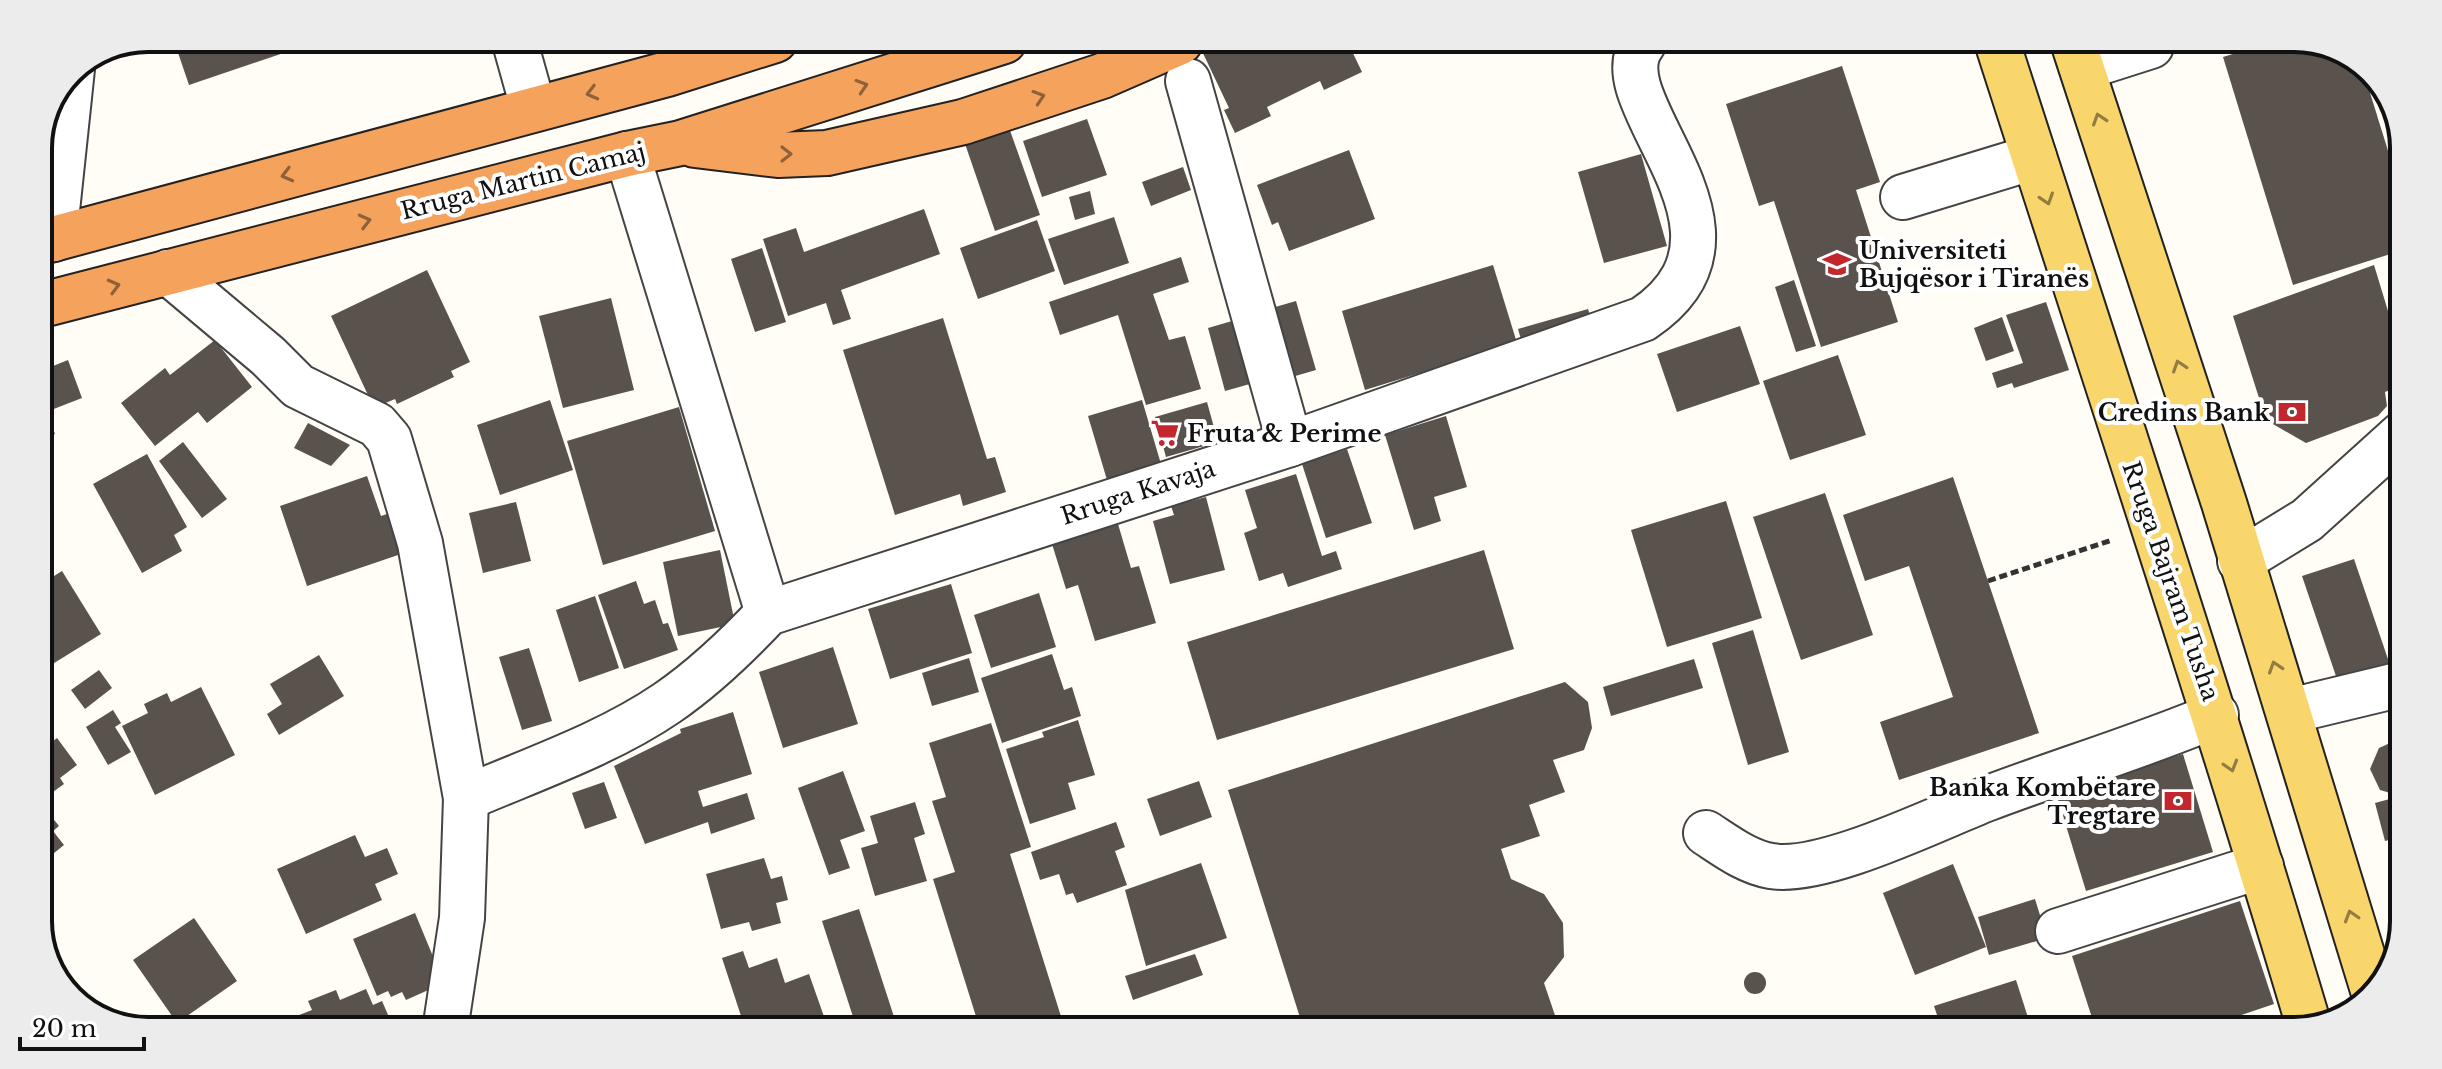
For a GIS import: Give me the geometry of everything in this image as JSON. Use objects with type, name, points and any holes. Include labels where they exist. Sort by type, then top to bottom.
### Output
[{"type":"highway","points":[[667,74],[685,52]]},
{"type":"highway","points":[[52,239],[533,107],[667,74],[737,52]]},
{"type":"highway","name":"Rruga Martin Camaj","points":[[52,302],[627,154],[681,143],[969,52]]},
{"type":"highway","points":[[681,143],[778,155],[827,153],[963,122],[1102,76],[1184,61]]},
{"type":"main road","name":"Rruga Bajram Tusha","points":[[2000,52],[2152,527],[2216,715],[2306,1016]]},
{"type":"main road","points":[[2078,57],[2290,711],[2370,979]]},
{"type":"street","points":[[518,52],[533,107]]},
{"type":"street","name":"Rruga Kavaja","points":[[466,798],[602,739],[666,704],[732,652],[768,613],[1290,444],[1643,319],[1667,303],[1683,281],[1693,254],[1691,225],[1672,156],[1633,71],[1636,52]]},
{"type":"street","points":[[2078,57],[2111,52]]},
{"type":"street","points":[[1184,61],[1290,444]]},
{"type":"street","points":[[52,201],[68,97]]},
{"type":"street","points":[[627,154],[768,613]]},
{"type":"street","points":[[1903,197],[2034,157]]},
{"type":"street","points":[[168,272],[268,356],[298,386],[377,425],[389,439],[420,543],[466,798],[462,918],[447,1017]]},
{"type":"street","points":[[2240,561],[2307,520],[2390,445]]},
{"type":"street","points":[[2290,711],[2390,687]]},
{"type":"street","points":[[1706,833],[1737,853],[1771,866],[1804,865],[1900,836],[1985,799],[2157,740],[2216,715]]},
{"type":"street","points":[[2058,931],[2261,866]]},
{"type":"path","points":[[1988,581],[2122,537]]},
{"type":"building","points":[[178,52],[287,52],[189,85]]},
{"type":"building","points":[[1202,52],[1352,52],[1362,72],[1324,90],[1320,81],[1267,107],[1271,116],[1235,133],[1224,110],[1229,108]]},
{"type":"building","points":[[2239,52],[2312,54],[2342,65],[2362,80],[2369,88],[2390,157],[2390,254],[2293,285],[2223,57]]},
{"type":"building","name":"Universiteti Bujqësor i Tiranës","points":[[1842,66],[1880,182],[1856,190],[1898,322],[1821,347],[1774,201],[1759,206],[1726,104]]},
{"type":"building","points":[[1087,119],[1107,175],[1042,197],[1023,141]]},
{"type":"building","points":[[1007,122],[1040,215],[995,231],[963,138]]},
{"type":"building","points":[[1349,150],[1375,219],[1289,251],[1278,222],[1272,225],[1257,185]]},
{"type":"building","points":[[1641,154],[1667,246],[1604,263],[1578,172]]},
{"type":"building","points":[[1183,167],[1191,190],[1151,206],[1142,182]]},
{"type":"building","points":[[1090,191],[1095,214],[1075,220],[1069,197]]},
{"type":"building","points":[[924,209],[940,254],[841,290],[851,319],[833,325],[826,303],[788,316],[763,239],[796,228],[804,252]]},
{"type":"building","points":[[1114,217],[1129,263],[1064,285],[1048,239]]},
{"type":"building","points":[[1037,220],[1055,271],[978,299],[960,248]]},
{"type":"building","points":[[762,248],[786,322],[755,332],[731,259]]},
{"type":"building","points":[[1181,257],[1189,282],[1153,294],[1169,340],[1185,336],[1201,389],[1146,405],[1118,315],[1060,335],[1049,302]]},
{"type":"building","points":[[1493,265],[1517,343],[1365,390],[1342,311]]},
{"type":"building","points":[[2374,265],[2390,318],[2390,390],[2385,392],[2387,406],[2378,416],[2306,443],[2266,420],[2233,316]]},
{"type":"building","points":[[427,270],[470,362],[451,371],[454,377],[397,404],[395,399],[374,408],[331,316]]},
{"type":"building","points":[[1794,280],[1816,346],[1796,352],[1775,287]]},
{"type":"building","points":[[611,298],[634,390],[563,408],[539,316]]},
{"type":"building","points":[[1296,301],[1316,370],[1285,379],[1265,310]]},
{"type":"building","points":[[2046,302],[2069,370],[2014,388],[2012,383],[1997,388],[1992,373],[2023,363],[2006,315]]},
{"type":"building","points":[[1588,309],[1592,322],[1522,343],[1518,329]]},
{"type":"building","points":[[2002,317],[2014,351],[1986,361],[1974,328]]},
{"type":"building","points":[[943,318],[987,459],[995,457],[1006,492],[963,506],[960,494],[895,515],[843,350]]},
{"type":"building","points":[[1239,319],[1257,382],[1225,391],[1208,328]]},
{"type":"building","points":[[1740,326],[1760,384],[1677,412],[1657,354]]},
{"type":"building","points":[[215,340],[252,387],[207,423],[198,412],[155,446],[121,403],[165,368],[170,375]]},
{"type":"building","points":[[1838,355],[1866,435],[1790,460],[1763,381]]},
{"type":"building","points":[[68,360],[82,398],[52,410],[52,366]]},
{"type":"building","points":[[550,400],[573,470],[500,495],[477,425]]},
{"type":"building","points":[[1142,400],[1161,464],[1107,480],[1088,416]]},
{"type":"building","points":[[1207,402],[1218,442],[1166,457],[1155,417]]},
{"type":"building","points":[[679,407],[715,531],[603,565],[567,441]]},
{"type":"building","points":[[1446,416],[1467,487],[1434,497],[1441,521],[1414,530],[1385,435]]},
{"type":"building","points":[[308,423],[350,445],[331,466],[294,448]]},
{"type":"building","points":[[183,442],[227,499],[202,518],[159,461]]},
{"type":"building","points":[[1347,449],[1372,523],[1326,538],[1302,464]]},
{"type":"building","points":[[147,454],[187,527],[174,535],[182,551],[142,573],[93,484]]},
{"type":"building","points":[[1296,474],[1322,556],[1336,551],[1342,569],[1288,587],[1283,573],[1259,581],[1244,533],[1257,528],[1245,490]]},
{"type":"building","points":[[367,476],[381,516],[387,514],[401,554],[307,586],[280,506]]},
{"type":"building","points":[[1953,477],[2039,733],[1899,780],[1880,722],[1953,697],[1909,566],[1865,581],[1843,515]]},
{"type":"building","points":[[1825,493],[1873,635],[1801,660],[1753,517]]},
{"type":"building","points":[[1206,497],[1225,570],[1170,584],[1153,521],[1174,515],[1171,506]]},
{"type":"building","points":[[1726,501],[1762,618],[1667,647],[1631,530]]},
{"type":"building","points":[[516,502],[531,561],[483,573],[469,513]]},
{"type":"building","points":[[1118,524],[1131,568],[1139,566],[1156,623],[1095,641],[1078,585],[1066,589],[1052,544]]},
{"type":"building","points":[[720,550],[735,624],[678,636],[663,562]]},
{"type":"building","points":[[1484,550],[1514,649],[1217,740],[1187,642]]},
{"type":"building","points":[[2354,559],[2390,668],[2339,685],[2302,576]]},
{"type":"building","points":[[62,571],[101,634],[52,664],[52,577]]},
{"type":"building","points":[[636,581],[644,604],[655,600],[663,624],[668,623],[678,650],[624,669],[598,595]]},
{"type":"building","points":[[951,584],[972,653],[890,679],[868,609]]},
{"type":"building","points":[[1039,593],[1056,647],[991,668],[974,615]]},
{"type":"building","points":[[595,596],[619,668],[579,682],[556,610]]},
{"type":"building","points":[[1753,630],[1789,752],[1748,765],[1712,643]]},
{"type":"building","points":[[833,647],[858,724],[783,748],[759,672]]},
{"type":"building","points":[[529,648],[552,721],[522,730],[499,657]]},
{"type":"building","points":[[1052,654],[1064,690],[1072,687],[1081,716],[1002,743],[981,678]]},
{"type":"building","points":[[319,655],[344,696],[279,735],[267,714],[282,704],[270,684]]},
{"type":"building","points":[[969,658],[979,692],[932,706],[922,673]]},
{"type":"building","points":[[1694,659],[1703,688],[1611,716],[1603,687]]},
{"type":"building","points":[[99,670],[112,688],[85,709],[71,690]]},
{"type":"building","points":[[1565,682],[1588,702],[1592,728],[1584,750],[1553,760],[1565,792],[1529,805],[1540,836],[1501,849],[1511,879],[1544,894],[1563,923],[1564,957],[1544,983],[1556,1017],[1300,1017],[1228,790]]},
{"type":"building","points":[[201,687],[235,755],[155,795],[122,726],[148,713],[144,704],[167,693],[171,702]]},
{"type":"building","points":[[113,710],[121,723],[115,727],[131,752],[108,765],[86,727]]},
{"type":"building","points":[[733,712],[752,774],[698,791],[703,807],[747,793],[755,819],[711,834],[708,822],[645,844],[614,766],[681,733],[680,729]]},
{"type":"building","points":[[1078,720],[1095,775],[1068,783],[1076,809],[1030,824],[1006,749],[1044,737],[1042,732]]},
{"type":"building","points":[[991,723],[1031,847],[1010,854],[1061,1017],[976,1017],[933,879],[955,872],[932,801],[946,797],[929,743]]},
{"type":"building","points":[[57,738],[77,765],[60,778],[64,784],[52,793],[52,742]]},
{"type":"building","points":[[2390,743],[2390,793],[2380,790],[2370,769],[2379,748]]},
{"type":"building","points":[[2183,754],[2213,852],[2086,891],[2056,793]]},
{"type":"building","points":[[843,771],[865,831],[840,840],[850,868],[829,875],[798,788]]},
{"type":"building","points":[[1199,781],[1212,817],[1160,836],[1147,799]]},
{"type":"building","points":[[604,782],[617,818],[585,829],[572,793]]},
{"type":"building","points":[[2390,799],[2390,840],[2385,841],[2375,803]]},
{"type":"building","points":[[915,802],[925,834],[914,838],[927,881],[875,896],[861,848],[878,843],[870,816]]},
{"type":"building","points":[[52,817],[59,826],[53,831],[64,845],[52,855]]},
{"type":"building","points":[[1116,822],[1125,847],[1115,851],[1127,885],[1077,903],[1073,893],[1066,895],[1059,874],[1040,880],[1031,852]]},
{"type":"building","points":[[355,835],[365,857],[387,848],[398,874],[375,884],[382,900],[306,934],[277,869]]},
{"type":"building","points":[[764,858],[771,879],[782,876],[788,900],[776,903],[781,923],[752,931],[749,922],[721,929],[706,874]]},
{"type":"building","points":[[1201,863],[1227,938],[1146,966],[1125,890]]},
{"type":"building","points":[[1953,864],[1986,947],[1915,975],[1883,893]]},
{"type":"building","points":[[2035,899],[2047,938],[1989,955],[1978,917]]},
{"type":"building","points":[[2240,901],[2274,1004],[2235,1017],[2092,1017],[2072,956]]},
{"type":"building","points":[[859,909],[894,1017],[853,1017],[822,921]]},
{"type":"building","points":[[415,913],[444,983],[406,1000],[402,992],[391,997],[388,991],[377,996],[353,939]]},
{"type":"building","points":[[194,918],[237,981],[186,1017],[173,1017],[133,960]]},
{"type":"building","points":[[743,951],[749,968],[777,958],[785,983],[809,974],[824,1017],[738,1017],[741,1016],[722,958]]},
{"type":"building","points":[[1195,954],[1203,975],[1133,1000],[1125,976]]},
{"type":"building","points":[[1751,972],[1759,972],[1766,983],[1759,994],[1751,994],[1744,987],[1744,979]]},
{"type":"building","points":[[2016,980],[2028,1017],[1938,1017],[1934,1006]]},
{"type":"building","points":[[366,989],[373,1005],[382,1001],[389,1017],[294,1017],[312,1010],[308,1001],[336,990],[340,1000]]},
{"type":"place","name":"Universiteti Bujqësor i Tiranës","points":[[1837,264]]},
{"type":"place","name":"Credins Bank","points":[[2292,412]]},
{"type":"place","name":"Fruta & Perime","points":[[1165,433]]},
{"type":"place","name":"Banka Kombëtare Tregtare","points":[[2178,801]]}]
